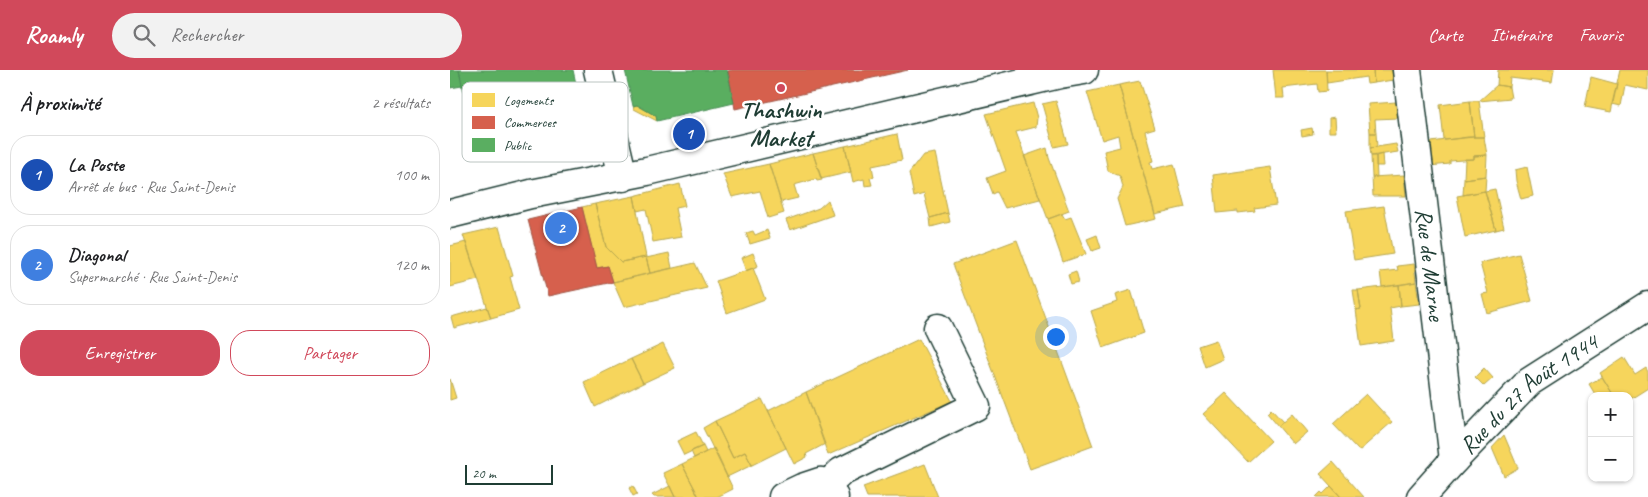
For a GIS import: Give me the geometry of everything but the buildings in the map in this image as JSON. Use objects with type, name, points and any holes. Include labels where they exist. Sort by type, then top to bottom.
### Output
[{"type":"street","points":[[450,214],[531,194],[623,177],[1060,74],[1084,70]]},
{"type":"street","name":"Rue de Marne","points":[[1407,70],[1454,460]]},
{"type":"street","points":[[619,162],[623,177]]},
{"type":"street","name":"Rue du 27 Août 1944","points":[[1421,497],[1529,382],[1648,306]]},
{"type":"street","points":[[783,497],[820,482],[829,492],[841,472],[976,406],[938,328]]},
{"type":"place","name":"Thashwin Market","points":[[781,88]]},
{"type":"place","name":"La Poste","points":[[689,134]]},
{"type":"place","name":"Diagonal","points":[[561,228]]}]
